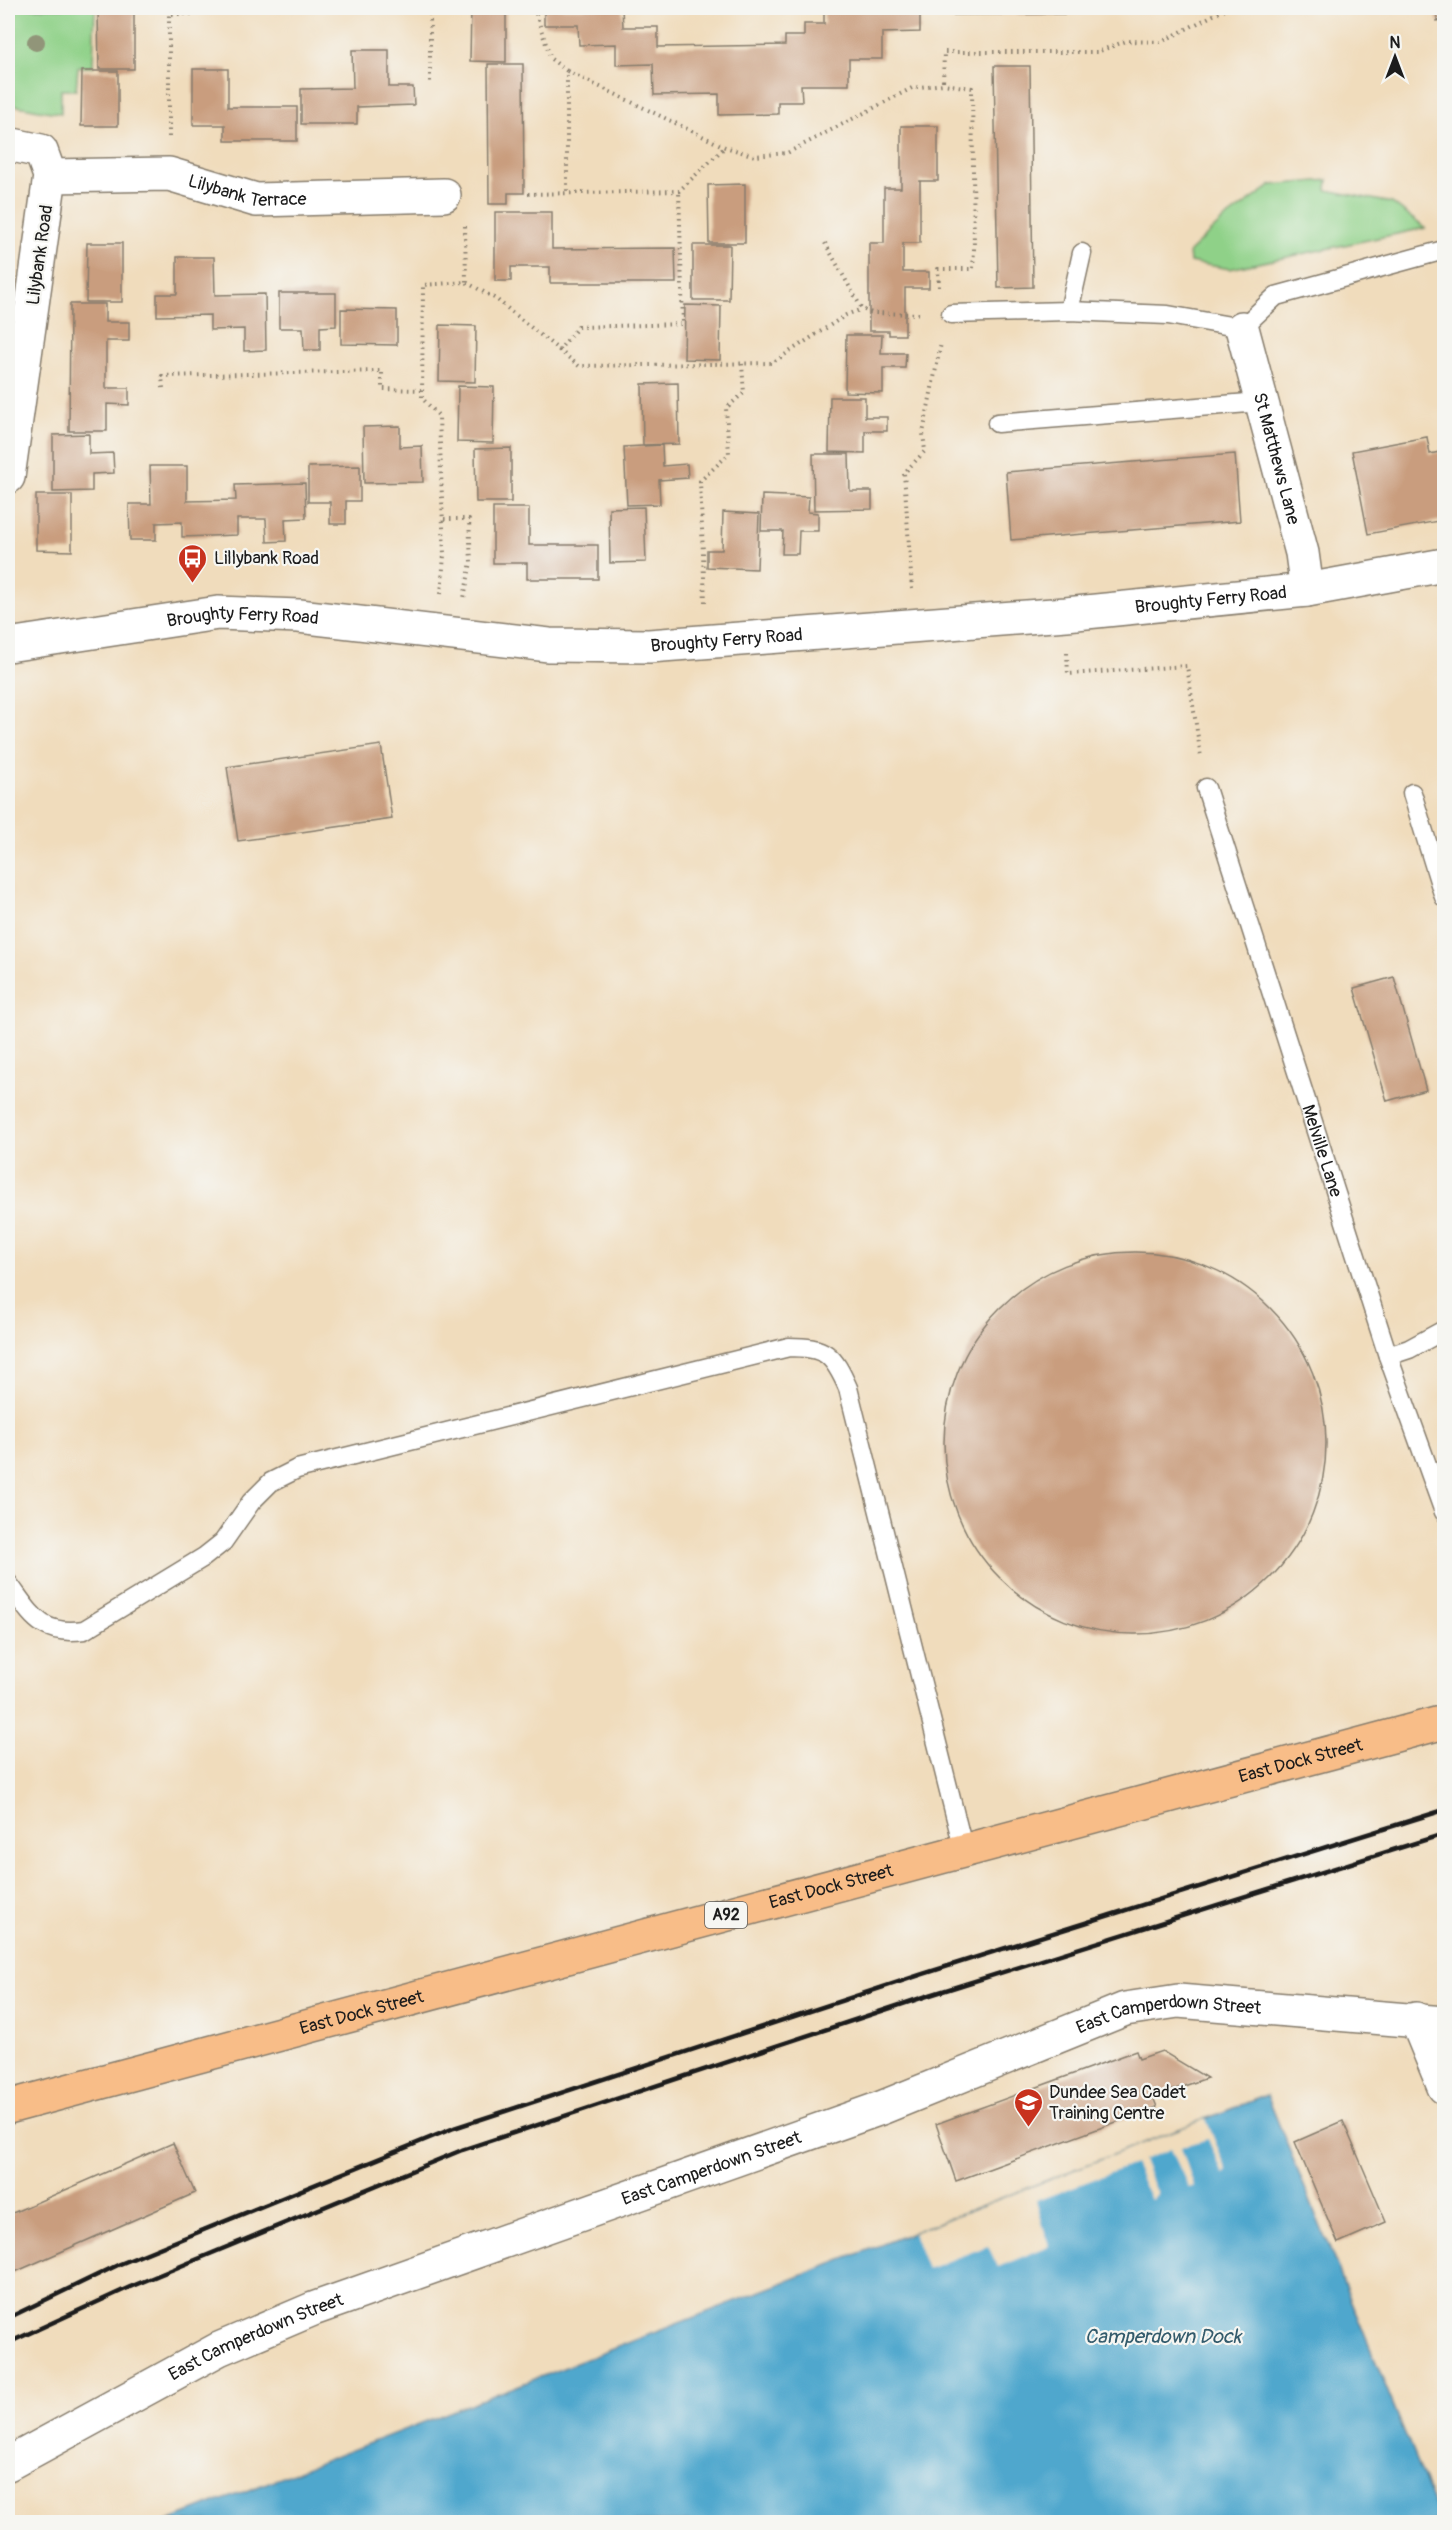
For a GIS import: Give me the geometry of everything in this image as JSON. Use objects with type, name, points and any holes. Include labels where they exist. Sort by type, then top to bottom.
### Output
[{"type":"highway","name":"East Dock Street","points":[[8,2107],[1444,1722]]},
{"type":"street","points":[[8,144],[41,151],[50,176]]},
{"type":"street","name":"Lilybank Terrace","points":[[50,176],[169,174],[256,200],[444,195]]},
{"type":"street","name":"Lilybank Road","points":[[8,477],[50,176]]},
{"type":"street","name":"St Matthews Lane","points":[[1242,328],[1302,553],[1307,590]]},
{"type":"street","name":"Broughty Ferry Road","points":[[8,645],[218,613],[299,616],[549,645],[650,646],[1066,614],[1307,590],[1444,565]]},
{"type":"street","name":"East Camperdown Street","points":[[8,2464],[219,2349],[313,2309],[881,2108],[1125,2009],[1178,2001],[1430,2021]]},
{"type":"street","points":[[1430,2021],[1444,2086]]},
{"type":"lane","points":[[951,314],[1069,311],[1168,315],[1242,328],[1276,296],[1444,250]]},
{"type":"lane","points":[[1069,311],[1082,253]]},
{"type":"lane","points":[[997,423],[1261,402]]},
{"type":"lane","name":"Melville Lane","points":[[1206,788],[1388,1356],[1444,1512]]},
{"type":"lane","points":[[1412,793],[1444,897]]},
{"type":"lane","points":[[1388,1356],[1409,1349],[1444,1330]]},
{"type":"lane","points":[[8,1583],[45,1627],[64,1633],[84,1630],[217,1547],[257,1495],[271,1482],[297,1469],[789,1347],[816,1347],[837,1364],[848,1388],[964,1851]]},
{"type":"path","points":[[169,174],[169,14],[194,14],[194,8]]},
{"type":"path","points":[[430,8],[430,83]]},
{"type":"path","points":[[534,8],[551,59],[567,71],[725,147],[755,156],[787,153],[912,88],[943,84],[972,88],[973,269],[938,269],[939,292]]},
{"type":"path","points":[[943,84],[944,52],[1097,52],[1126,41],[1161,42],[1227,8]]},
{"type":"path","points":[[567,71],[567,193]]},
{"type":"path","points":[[528,194],[680,191],[725,147]]},
{"type":"path","points":[[559,350],[579,327],[683,324],[680,191]]},
{"type":"path","points":[[825,243],[861,309],[872,313],[929,314]]},
{"type":"path","points":[[465,271],[466,282]]},
{"type":"path","points":[[444,555],[439,416],[422,398],[421,390],[423,285],[466,282],[496,299],[579,366],[772,363],[846,315],[861,309]]},
{"type":"path","points":[[909,552],[904,473],[925,451],[923,433],[941,349]]},
{"type":"path","points":[[704,570],[700,481],[729,454],[726,408],[744,393],[742,364]]},
{"type":"path","points":[[163,388],[162,376],[382,371],[382,389],[421,390]]},
{"type":"path","points":[[444,519],[469,519],[471,562],[457,635]]},
{"type":"path","points":[[1068,674],[1187,666],[1206,788]]},
{"type":"green space","points":[[8,8],[95,8],[93,67],[78,67],[76,90],[61,90],[61,113],[8,104]]},
{"type":"green space","points":[[1328,180],[1327,190],[1392,203],[1425,228],[1230,269],[1190,262],[1189,252],[1222,221],[1272,185]]},
{"type":"water","name":"Camperdown Dock","points":[[1267,2095],[1441,2522],[166,2522]]},
{"type":"pier","points":[[1206,2119],[1227,2171],[1223,2174],[1208,2139],[1181,2147],[1194,2186],[1189,2188],[1171,2149],[1143,2160],[1157,2195],[1151,2200],[1134,2164],[1036,2201],[1049,2246],[998,2267],[988,2246],[927,2269],[913,2233]]},
{"type":"building","points":[[471,8],[506,8],[506,62],[470,61]]},
{"type":"building","points":[[544,8],[622,8],[623,27],[658,27],[658,47],[785,45],[785,36],[804,36],[804,24],[824,24],[824,11],[853,10],[853,8],[920,8],[920,32],[882,33],[882,59],[849,59],[849,85],[801,85],[802,102],[778,102],[778,114],[719,115],[719,94],[654,95],[653,64],[616,65],[616,44],[579,45],[578,25],[544,25]]},
{"type":"building","points":[[939,8],[1084,8],[1085,14],[939,15]]},
{"type":"building","points":[[1437,8],[1444,8],[1444,20],[1437,21]]},
{"type":"building","points":[[98,10],[134,10],[134,69],[99,69]]},
{"type":"building","points":[[352,50],[389,50],[389,87],[413,87],[414,105],[357,107],[357,124],[301,124],[301,89],[353,88]]},
{"type":"building","points":[[488,64],[523,64],[524,193],[508,193],[508,204],[489,204]]},
{"type":"building","points":[[994,66],[1030,66],[1033,287],[998,288]]},
{"type":"building","points":[[193,69],[228,69],[228,107],[297,107],[297,141],[225,141],[225,125],[193,125]]},
{"type":"building","points":[[82,71],[118,71],[118,126],[81,126]]},
{"type":"building","points":[[901,126],[938,126],[938,181],[920,181],[920,243],[903,243],[903,272],[929,272],[929,288],[905,288],[905,335],[889,335],[889,331],[869,331],[869,243],[884,243],[884,188],[901,188]]},
{"type":"building","points":[[745,184],[745,243],[709,243],[708,185]]},
{"type":"building","points":[[495,212],[552,212],[552,249],[675,248],[676,283],[550,283],[550,267],[511,267],[511,281],[495,281]]},
{"type":"building","points":[[87,243],[122,243],[122,302],[86,302]]},
{"type":"building","points":[[693,245],[730,245],[729,300],[693,300]]},
{"type":"building","points":[[177,257],[214,257],[215,295],[265,294],[266,350],[244,351],[244,329],[210,330],[210,315],[157,316],[157,294],[177,294]]},
{"type":"building","points":[[279,293],[336,293],[336,326],[320,327],[320,350],[304,350],[303,328],[279,328]]},
{"type":"building","points":[[70,304],[105,304],[105,322],[129,322],[129,341],[106,341],[106,388],[129,388],[129,405],[107,404],[107,431],[69,431]]},
{"type":"building","points":[[685,305],[721,306],[720,360],[684,359]]},
{"type":"building","points":[[341,309],[397,310],[397,345],[341,344]]},
{"type":"building","points":[[440,325],[476,326],[475,382],[439,381]]},
{"type":"building","points":[[846,335],[882,335],[881,353],[906,353],[905,368],[883,368],[883,393],[845,392]]},
{"type":"building","points":[[678,383],[679,444],[643,445],[642,384]]},
{"type":"building","points":[[458,386],[494,387],[493,443],[457,442]]},
{"type":"building","points":[[830,397],[865,397],[865,417],[887,417],[887,431],[865,431],[865,453],[829,452]]},
{"type":"building","points":[[400,426],[400,447],[422,446],[423,482],[364,483],[363,427]]},
{"type":"building","points":[[89,434],[89,454],[113,453],[114,473],[92,474],[92,491],[53,492],[53,435]]},
{"type":"building","points":[[1427,437],[1430,454],[1444,451],[1444,520],[1368,534],[1352,451]]},
{"type":"building","points":[[662,445],[663,466],[687,464],[688,478],[659,480],[660,504],[627,505],[624,447]]},
{"type":"building","points":[[511,448],[511,502],[476,502],[475,449]]},
{"type":"building","points":[[813,454],[849,454],[850,491],[872,491],[872,509],[814,510]]},
{"type":"building","points":[[1235,454],[1240,521],[1011,540],[1006,472]]},
{"type":"building","points":[[150,466],[187,466],[187,501],[236,500],[235,485],[305,483],[306,518],[285,519],[286,541],[267,542],[266,519],[237,519],[237,535],[182,537],[182,522],[156,523],[156,540],[130,540],[129,504],[151,504]]},
{"type":"building","points":[[360,466],[360,501],[346,501],[346,524],[330,524],[330,502],[308,502],[308,467]]},
{"type":"building","points":[[36,495],[72,495],[72,551],[36,550]]},
{"type":"building","points":[[762,495],[809,497],[808,512],[818,513],[818,531],[799,531],[798,554],[782,554],[783,531],[761,531]]},
{"type":"building","points":[[644,507],[646,562],[610,563],[609,508]]},
{"type":"building","points":[[493,508],[529,508],[529,545],[598,545],[598,579],[527,579],[527,563],[493,563]]},
{"type":"building","points":[[723,512],[759,514],[757,569],[707,567],[707,550],[722,550]]},
{"type":"building","points":[[381,745],[392,819],[238,841],[227,767]]},
{"type":"building","points":[[1394,977],[1426,1090],[1387,1101],[1354,988]]},
{"type":"building","points":[[1135,1252],[1172,1256],[1208,1267],[1241,1284],[1270,1308],[1294,1337],[1311,1370],[1322,1406],[1326,1443],[1322,1480],[1311,1516],[1294,1549],[1270,1578],[1241,1602],[1208,1619],[1172,1630],[1135,1634],[1098,1630],[1062,1619],[1029,1602],[1000,1578],[976,1549],[959,1516],[948,1480],[944,1443],[948,1406],[959,1370],[976,1337],[1000,1308],[1029,1284],[1062,1267],[1098,1256]]},
{"type":"building","points":[[1136,2051],[1139,2059],[1162,2051],[1207,2078],[1153,2097],[1157,2107],[956,2181],[936,2124]]},
{"type":"building","points":[[1343,2121],[1386,2222],[1338,2243],[1295,2142]]},
{"type":"building","points":[[173,2143],[195,2193],[8,2275],[8,2215]]},
{"type":"railway","points":[[8,2318],[120,2264],[454,2128],[923,1974],[1444,1810]]},
{"type":"railway","points":[[8,2343],[130,2287],[462,2150],[930,1995],[1444,1834]]},
{"type":"place","name":"Lillybank Road","points":[[193,584]]},
{"type":"place","name":"Dundee Sea Cadet Training Centre","points":[[1028,2128]]}]
